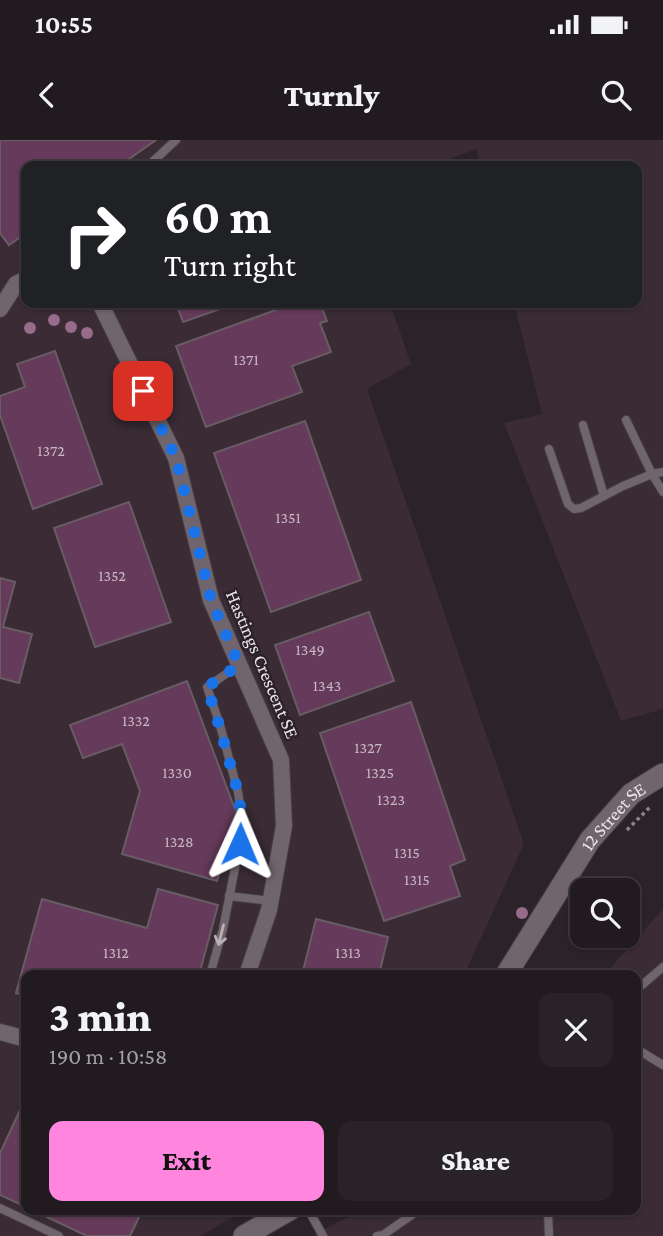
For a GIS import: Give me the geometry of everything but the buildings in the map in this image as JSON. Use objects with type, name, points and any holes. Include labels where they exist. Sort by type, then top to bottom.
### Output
[{"type":"street","points":[[0,309],[16,284],[21,282]]},
{"type":"street","name":"Hastings Crescent SE","points":[[102,308],[176,458],[211,600],[281,760],[285,826],[269,910],[249,970]]},
{"type":"street","name":"12 Street SE","points":[[509,970],[590,840],[631,794],[663,774]]},
{"type":"street","points":[[0,1032],[21,1037]]},
{"type":"street","points":[[244,1236],[279,1215]]},
{"type":"lane","points":[[153,161],[176,140]]},
{"type":"lane","points":[[626,420],[663,492]]},
{"type":"lane","points":[[583,425],[604,496]]},
{"type":"lane","points":[[549,449],[568,504],[574,509],[652,474],[663,472]]},
{"type":"lane","points":[[211,970],[223,929],[243,827],[238,792],[207,687],[239,665]]},
{"type":"lane","points":[[229,895],[271,901]]},
{"type":"lane","points":[[641,986],[663,967]]},
{"type":"lane","points":[[641,1052],[663,1065]]},
{"type":"lane","points":[[0,1208],[59,1236]]},
{"type":"lane","points":[[311,1215],[323,1236]]},
{"type":"lane","points":[[377,1236],[383,1235],[411,1215]]},
{"type":"lane","points":[[548,1215],[550,1236]]},
{"type":"path","points":[[625,831],[657,802]]},
{"type":"shaded area","points":[[0,140],[663,140],[663,709],[621,721],[504,423],[542,414],[515,308],[642,308],[642,161],[480,161],[476,149],[444,161],[21,161],[21,308],[392,308],[411,364],[367,389],[524,844],[466,970],[21,970],[21,1215],[237,1215],[200,1236],[0,1236]]},
{"type":"shaded area","points":[[663,909],[663,1236],[312,1236],[352,1215],[641,1215],[641,970],[608,970],[628,948],[640,948],[640,935]]},
{"type":"route","points":[[143,391],[176,458],[211,600],[239,665],[207,687],[238,792],[243,827],[240,844]]}]
